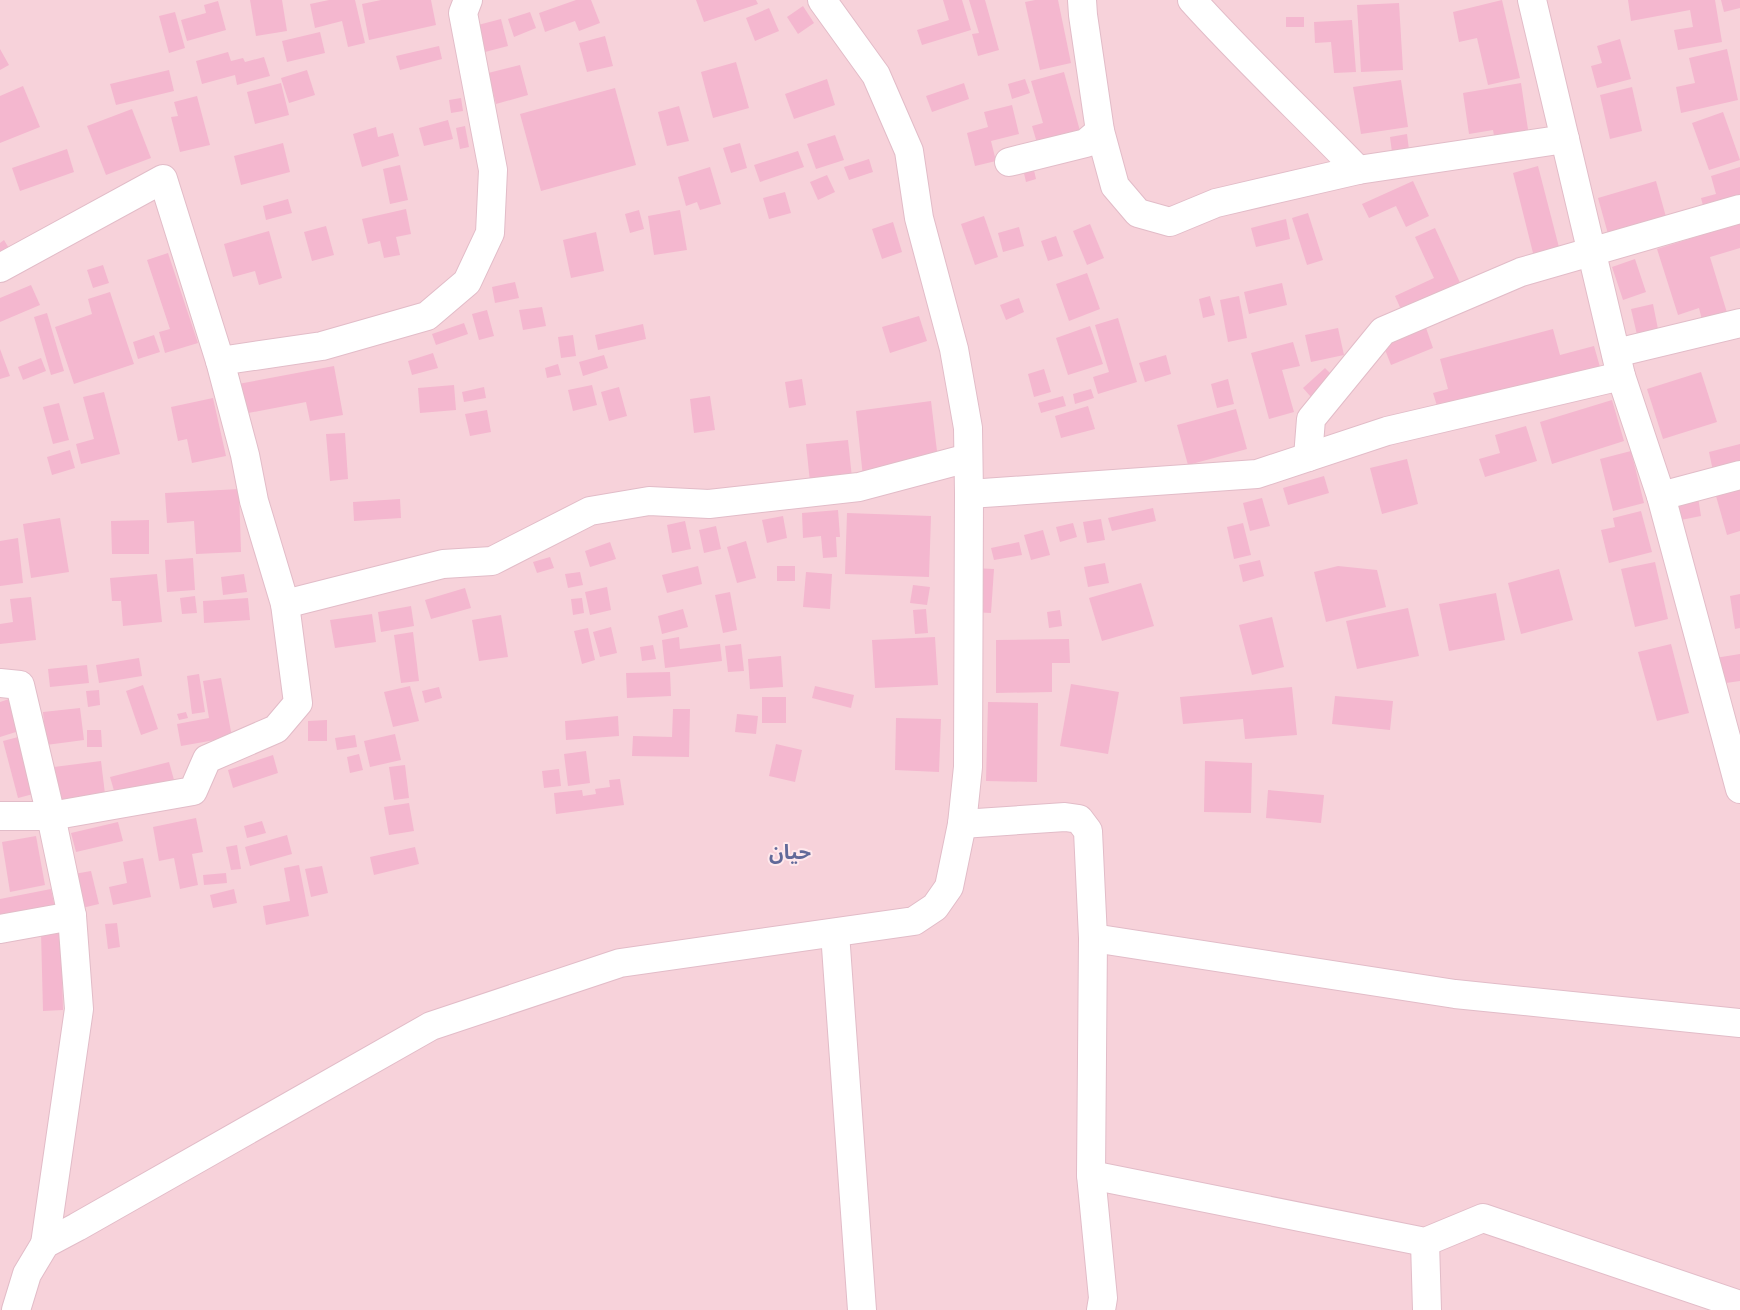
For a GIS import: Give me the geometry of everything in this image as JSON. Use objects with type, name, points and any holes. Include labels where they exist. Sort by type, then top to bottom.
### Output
[{"type":"street","points":[[220,361],[322,346],[427,316],[467,282],[490,233],[493,170],[463,14],[468,0]]},
{"type":"street","points":[[1082,0],[1100,131],[1115,186],[1138,213],[1170,222],[1216,203],[1358,170],[1565,139]]},
{"type":"street","points":[[1192,0],[1231,44],[1308,118],[1358,170]]},
{"type":"street","points":[[1532,0],[1619,364],[1661,496],[1740,789]]},
{"type":"street","points":[[45,1244],[431,1026],[620,963],[914,920],[935,907],[949,887],[962,824],[968,767],[968,428],[954,349],[919,218],[909,151],[876,75],[830,1]]},
{"type":"street","points":[[1009,162],[1086,143],[1100,131]]},
{"type":"street","points":[[0,268],[163,178],[220,361],[245,455],[254,500],[285,604],[298,703],[276,729],[207,759],[194,791],[51,816],[0,816]]},
{"type":"street","points":[[1308,457],[1311,419],[1383,331],[1522,272],[1740,209]]},
{"type":"street","points":[[969,494],[1257,474],[1387,431],[1619,364],[1740,323]]},
{"type":"street","points":[[285,604],[443,564],[492,561],[590,511],[649,501],[709,504],[859,487],[968,458]]},
{"type":"street","points":[[1661,496],[1740,474]]},
{"type":"street","points":[[0,683],[20,685],[72,916],[79,1009],[45,1244],[27,1274],[16,1310]]},
{"type":"street","points":[[962,824],[1064,817],[1079,820],[1088,832],[1092,938],[1091,1175],[1102,1298],[1101,1310]]},
{"type":"street","points":[[0,929],[72,916]]},
{"type":"street","points":[[835,933],[862,1310]]},
{"type":"street","points":[[1092,938],[1454,994],[1740,1023]]},
{"type":"street","points":[[1091,1175],[1425,1242],[1483,1218],[1740,1305]]},
{"type":"street","points":[[1425,1242],[1427,1310]]},
{"type":"shaded area","points":[[0,0],[1740,0],[1740,1310],[0,1310]]},
{"type":"building","points":[[250,0],[282,0],[287,31],[256,36]]},
{"type":"building","points":[[329,0],[355,0],[365,43],[348,47],[342,21],[315,28],[310,4]]},
{"type":"building","points":[[381,0],[431,0],[436,25],[369,40],[362,4]]},
{"type":"building","points":[[576,0],[591,0],[600,23],[579,31],[575,21],[545,32],[539,13]]},
{"type":"building","points":[[696,0],[756,0],[758,4],[704,22]]},
{"type":"building","points":[[943,0],[962,0],[971,30],[922,45],[917,30],[949,20]]},
{"type":"building","points":[[969,0],[985,0],[999,50],[978,56],[972,34],[979,33]]},
{"type":"building","points":[[1058,0],[1071,63],[1040,70],[1025,2]]},
{"type":"building","points":[[1502,0],[1520,78],[1488,85],[1477,38],[1459,42],[1453,12]]},
{"type":"building","points":[[1628,0],[1715,0],[1722,42],[1678,50],[1674,30],[1693,27],[1690,10],[1631,21]]},
{"type":"building","points":[[1721,0],[1740,0],[1740,8],[1724,12]]},
{"type":"building","points":[[218,1],[226,30],[187,41],[181,20],[206,13],[204,5]]},
{"type":"building","points":[[1399,3],[1403,70],[1361,72],[1357,5]]},
{"type":"building","points":[[803,6],[814,23],[798,34],[787,17]]},
{"type":"building","points":[[769,8],[779,31],[755,41],[746,18]]},
{"type":"building","points":[[175,12],[185,48],[169,53],[159,16]]},
{"type":"building","points":[[530,12],[536,28],[514,37],[508,19]]},
{"type":"building","points":[[1286,17],[1304,17],[1304,27],[1286,27]]},
{"type":"building","points":[[501,19],[508,46],[485,52],[478,25]]},
{"type":"building","points":[[1352,20],[1356,72],[1334,73],[1331,42],[1315,43],[1314,22]]},
{"type":"building","points":[[320,32],[325,53],[287,62],[282,41]]},
{"type":"building","points":[[605,36],[613,66],[587,72],[579,43]]},
{"type":"building","points":[[1620,39],[1631,79],[1597,88],[1591,66],[1602,63],[1597,46]]},
{"type":"building","points":[[439,46],[442,59],[400,70],[396,56]]},
{"type":"building","points":[[0,49],[9,65],[0,70]]},
{"type":"building","points":[[1727,49],[1738,100],[1681,113],[1676,87],[1695,83],[1689,58]]},
{"type":"building","points":[[228,52],[231,61],[243,58],[245,62],[264,57],[270,76],[237,85],[235,75],[202,84],[196,61]]},
{"type":"building","points":[[736,62],[749,108],[713,118],[701,72]]},
{"type":"building","points":[[520,65],[528,95],[496,104],[488,73]]},
{"type":"building","points":[[169,70],[174,91],[116,105],[110,84]]},
{"type":"building","points":[[307,70],[315,95],[289,103],[281,78]]},
{"type":"building","points":[[1064,72],[1080,131],[1037,143],[1032,126],[1043,123],[1031,81]]},
{"type":"building","points":[[827,79],[835,105],[794,119],[785,94]]},
{"type":"building","points":[[1025,79],[1030,93],[1012,99],[1008,84]]},
{"type":"building","points":[[1401,80],[1408,127],[1361,134],[1353,87]]},
{"type":"building","points":[[281,83],[289,115],[255,124],[247,92]]},
{"type":"building","points":[[964,83],[969,99],[932,112],[926,96]]},
{"type":"building","points":[[1521,83],[1529,136],[1495,141],[1493,130],[1469,134],[1463,93]]},
{"type":"building","points":[[23,86],[40,127],[0,143],[0,96]]},
{"type":"building","points":[[1632,87],[1642,131],[1610,139],[1600,95]]},
{"type":"building","points":[[615,88],[636,165],[541,191],[520,114]]},
{"type":"building","points":[[197,96],[210,145],[180,152],[171,117],[178,116],[174,102]]},
{"type":"building","points":[[461,98],[463,111],[451,113],[449,100]]},
{"type":"building","points":[[1012,105],[1019,134],[991,141],[996,161],[975,166],[967,133],[988,127],[984,112]]},
{"type":"building","points":[[679,106],[689,141],[667,146],[658,112]]},
{"type":"building","points":[[132,109],[151,158],[106,175],[87,126]]},
{"type":"building","points":[[1723,112],[1740,160],[1709,170],[1692,123]]},
{"type":"building","points":[[448,120],[453,139],[424,146],[419,128]]},
{"type":"building","points":[[465,126],[469,147],[460,149],[456,128]]},
{"type":"building","points":[[376,127],[378,137],[393,133],[399,156],[362,167],[353,134]]},
{"type":"building","points":[[1407,134],[1410,158],[1393,160],[1390,137]]},
{"type":"building","points":[[835,135],[844,160],[816,169],[807,144]]},
{"type":"building","points":[[283,143],[290,172],[241,185],[234,156]]},
{"type":"building","points":[[740,143],[747,168],[731,173],[723,148]]},
{"type":"building","points":[[67,149],[74,172],[20,191],[12,168]]},
{"type":"building","points":[[798,151],[804,167],[760,182],[754,165]]},
{"type":"building","points":[[869,159],[873,172],[849,180],[844,167]]},
{"type":"building","points":[[400,165],[408,200],[390,204],[383,169]]},
{"type":"building","points":[[1033,166],[1036,179],[1026,182],[1023,169]]},
{"type":"building","points":[[1538,166],[1562,259],[1536,265],[1513,173]]},
{"type":"building","points":[[710,167],[721,204],[700,210],[697,202],[686,206],[678,177]]},
{"type":"building","points":[[1740,167],[1740,203],[1705,213],[1701,198],[1716,194],[1711,176]]},
{"type":"building","points":[[827,175],[835,192],[818,200],[810,182]]},
{"type":"building","points":[[1413,181],[1429,216],[1406,227],[1396,206],[1369,218],[1362,204]]},
{"type":"building","points":[[1656,181],[1668,224],[1610,241],[1598,198]]},
{"type":"building","points":[[785,192],[791,213],[769,219],[763,198]]},
{"type":"building","points":[[288,199],[292,213],[266,220],[263,206]]},
{"type":"building","points":[[406,209],[411,234],[396,237],[400,255],[384,258],[380,241],[368,244],[362,219]]},
{"type":"building","points":[[639,210],[644,229],[630,233],[625,214]]},
{"type":"building","points":[[680,210],[687,250],[654,255],[648,216]]},
{"type":"building","points":[[1308,213],[1323,260],[1307,265],[1292,218]]},
{"type":"building","points":[[984,216],[998,257],[975,265],[961,224]]},
{"type":"building","points":[[1286,219],[1290,239],[1256,247],[1251,228]]},
{"type":"building","points":[[893,222],[902,252],[882,259],[872,229]]},
{"type":"building","points":[[1740,223],[1740,248],[1710,257],[1728,316],[1703,324],[1699,308],[1678,315],[1657,249]]},
{"type":"building","points":[[1090,224],[1104,258],[1087,265],[1073,231]]},
{"type":"building","points":[[326,226],[334,255],[312,261],[304,232]]},
{"type":"building","points":[[1019,227],[1024,246],[1003,252],[998,233]]},
{"type":"building","points":[[1435,228],[1462,287],[1403,314],[1395,296],[1434,278],[1415,237]]},
{"type":"building","points":[[269,231],[282,278],[259,285],[255,271],[233,277],[224,244]]},
{"type":"building","points":[[596,232],[604,271],[571,278],[563,240]]},
{"type":"building","points":[[1056,236],[1063,256],[1048,261],[1041,241]]},
{"type":"building","points":[[4,240],[10,250],[0,256],[0,243]]},
{"type":"building","points":[[168,253],[198,343],[165,353],[159,332],[170,329],[147,260]]},
{"type":"building","points":[[1635,259],[1646,292],[1623,300],[1612,267]]},
{"type":"building","points":[[103,265],[109,283],[93,288],[87,270]]},
{"type":"building","points":[[1087,273],[1100,309],[1069,321],[1056,284]]},
{"type":"building","points":[[515,282],[519,298],[495,303],[492,287]]},
{"type":"building","points":[[1282,283],[1287,305],[1249,314],[1244,292]]},
{"type":"building","points":[[31,285],[40,305],[0,322],[0,298]]},
{"type":"building","points":[[110,292],[134,364],[74,384],[55,327],[92,314],[88,299]]},
{"type":"building","points":[[1210,296],[1215,315],[1203,318],[1199,299]]},
{"type":"building","points":[[1239,296],[1247,338],[1228,342],[1220,300]]},
{"type":"building","points":[[1019,298],[1024,312],[1006,320],[1000,305]]},
{"type":"building","points":[[1653,304],[1659,334],[1638,339],[1631,309]]},
{"type":"building","points":[[542,307],[546,326],[523,330],[519,310]]},
{"type":"building","points":[[487,310],[494,336],[479,340],[472,314]]},
{"type":"building","points":[[47,313],[64,371],[51,375],[34,317]]},
{"type":"building","points":[[919,316],[927,341],[890,353],[882,327]]},
{"type":"building","points":[[1118,318],[1137,382],[1098,394],[1093,377],[1109,372],[1095,325]]},
{"type":"building","points":[[464,323],[468,334],[436,345],[432,334]]},
{"type":"building","points":[[643,324],[646,339],[598,350],[595,335]]},
{"type":"building","points":[[1425,325],[1433,348],[1391,365],[1382,342]]},
{"type":"building","points":[[1090,326],[1103,364],[1068,375],[1056,338]]},
{"type":"building","points":[[1338,328],[1344,355],[1311,362],[1305,335]]},
{"type":"building","points":[[1553,329],[1560,355],[1594,346],[1600,367],[1438,409],[1433,393],[1448,389],[1440,359]]},
{"type":"building","points":[[154,335],[160,352],[138,359],[133,342]]},
{"type":"building","points":[[573,335],[576,356],[561,358],[558,337]]},
{"type":"building","points":[[1293,342],[1300,366],[1282,370],[1294,412],[1269,419],[1251,353]]},
{"type":"building","points":[[0,349],[10,376],[0,379]]},
{"type":"building","points":[[433,353],[438,368],[412,375],[408,361]]},
{"type":"building","points":[[604,355],[608,368],[583,376],[579,362]]},
{"type":"building","points":[[1166,355],[1171,374],[1145,382],[1139,363]]},
{"type":"building","points":[[41,358],[46,371],[23,380],[18,367]]},
{"type":"building","points":[[558,364],[561,375],[547,378],[545,368]]},
{"type":"building","points":[[334,366],[343,415],[310,421],[306,402],[243,414],[238,384]]},
{"type":"building","points":[[1325,368],[1333,376],[1311,397],[1303,388]]},
{"type":"building","points":[[1044,369],[1051,392],[1034,397],[1028,374]]},
{"type":"building","points":[[1701,372],[1717,422],[1663,439],[1647,389]]},
{"type":"building","points":[[802,379],[806,405],[789,408],[785,382]]},
{"type":"building","points":[[1228,379],[1234,404],[1217,408],[1211,384]]},
{"type":"building","points":[[454,385],[456,410],[420,413],[418,388]]},
{"type":"building","points":[[592,385],[597,405],[573,411],[568,390]]},
{"type":"building","points":[[484,387],[486,398],[464,402],[462,392]]},
{"type":"building","points":[[619,387],[627,416],[609,421],[601,392]]},
{"type":"building","points":[[1091,389],[1094,398],[1075,404],[1073,394]]},
{"type":"building","points":[[104,392],[120,454],[81,464],[76,444],[94,439],[83,397]]},
{"type":"building","points":[[710,396],[715,430],[694,433],[690,399]]},
{"type":"building","points":[[1063,396],[1066,406],[1041,413],[1038,403]]},
{"type":"building","points":[[213,398],[226,456],[192,463],[187,439],[178,441],[171,407]]},
{"type":"building","points":[[1612,400],[1624,441],[1552,464],[1540,422]]},
{"type":"building","points":[[931,401],[939,468],[863,477],[856,411]]},
{"type":"building","points":[[59,403],[69,440],[53,444],[43,407]]},
{"type":"building","points":[[1088,406],[1095,429],[1061,438],[1055,416]]},
{"type":"building","points":[[1236,409],[1247,449],[1188,465],[1177,425]]},
{"type":"building","points":[[487,410],[491,432],[470,436],[465,414]]},
{"type":"building","points":[[1526,426],[1537,461],[1485,477],[1479,459],[1500,453],[1495,435]]},
{"type":"building","points":[[345,433],[348,479],[330,481],[326,434]]},
{"type":"building","points":[[848,440],[852,478],[810,482],[806,444]]},
{"type":"building","points":[[1740,444],[1740,464],[1713,471],[1709,452]]},
{"type":"building","points":[[70,450],[75,468],[52,475],[47,457]]},
{"type":"building","points":[[1631,451],[1644,503],[1613,511],[1600,459]]},
{"type":"building","points":[[1407,459],[1418,504],[1382,514],[1370,468]]},
{"type":"building","points":[[1324,476],[1329,493],[1288,505],[1283,488]]},
{"type":"building","points":[[239,489],[241,552],[196,554],[194,521],[167,523],[165,493]]},
{"type":"building","points":[[1740,489],[1740,531],[1727,535],[1716,496]]},
{"type":"building","points":[[1698,497],[1701,516],[1676,521],[1673,502]]},
{"type":"building","points":[[1262,498],[1270,526],[1250,531],[1243,503]]},
{"type":"building","points":[[400,499],[401,518],[354,521],[353,502]]},
{"type":"building","points":[[1153,508],[1156,521],[1112,531],[1108,518]]},
{"type":"building","points":[[838,510],[840,537],[836,537],[837,557],[823,558],[821,536],[803,538],[802,513]]},
{"type":"building","points":[[1641,511],[1652,552],[1609,563],[1601,530],[1615,527],[1613,518]]},
{"type":"building","points":[[847,513],[931,516],[929,577],[845,574]]},
{"type":"building","points":[[783,516],[787,538],[767,543],[762,520]]},
{"type":"building","points":[[60,518],[69,572],[31,578],[23,524]]},
{"type":"building","points":[[1101,519],[1105,540],[1087,543],[1083,522]]},
{"type":"building","points":[[149,520],[149,554],[112,554],[111,521]]},
{"type":"building","points":[[685,521],[691,549],[672,553],[667,525]]},
{"type":"building","points":[[1073,523],[1077,537],[1060,542],[1056,527]]},
{"type":"building","points":[[1243,523],[1251,555],[1234,559],[1227,527]]},
{"type":"building","points":[[716,526],[721,549],[704,553],[699,530]]},
{"type":"building","points":[[1043,530],[1050,555],[1031,560],[1024,535]]},
{"type":"building","points":[[18,538],[23,583],[0,586],[0,541]]},
{"type":"building","points":[[746,541],[756,578],[737,583],[727,547]]},
{"type":"building","points":[[610,542],[616,559],[590,567],[585,551]]},
{"type":"building","points":[[1019,542],[1022,555],[994,560],[991,548]]},
{"type":"building","points":[[550,557],[554,568],[537,573],[533,562]]},
{"type":"building","points":[[193,558],[195,590],[167,592],[165,560]]},
{"type":"building","points":[[1260,560],[1264,576],[1243,582],[1239,565]]},
{"type":"building","points":[[1655,562],[1668,619],[1635,627],[1621,569]]},
{"type":"building","points":[[1105,563],[1109,583],[1088,587],[1084,567]]},
{"type":"building","points":[[698,566],[702,584],[667,593],[662,575]]},
{"type":"building","points":[[777,566],[795,566],[795,581],[777,581]]},
{"type":"building","points":[[1338,566],[1377,570],[1386,607],[1326,622],[1314,572]]},
{"type":"building","points":[[973,568],[994,569],[991,613],[970,612]]},
{"type":"building","points":[[1559,569],[1573,620],[1521,634],[1508,583]]},
{"type":"building","points":[[580,572],[583,585],[568,588],[565,574]]},
{"type":"building","points":[[806,572],[832,574],[830,609],[803,607]]},
{"type":"building","points":[[157,574],[162,622],[123,626],[121,601],[112,601],[110,578]]},
{"type":"building","points":[[244,574],[247,592],[223,595],[221,577]]},
{"type":"building","points":[[1141,583],[1154,626],[1102,641],[1089,598]]},
{"type":"building","points":[[913,585],[930,587],[927,605],[910,603]]},
{"type":"building","points":[[607,587],[611,610],[590,615],[585,592]]},
{"type":"building","points":[[465,588],[471,608],[431,619],[425,600]]},
{"type":"building","points":[[730,592],[737,630],[723,633],[715,595]]},
{"type":"building","points":[[1496,593],[1505,640],[1449,651],[1439,604]]},
{"type":"building","points":[[1740,594],[1740,628],[1735,629],[1730,596]]},
{"type":"building","points":[[195,596],[197,613],[182,614],[180,598]]},
{"type":"building","points":[[31,597],[36,640],[0,644],[0,624],[13,622],[10,599]]},
{"type":"building","points":[[248,598],[250,620],[204,623],[203,601]]},
{"type":"building","points":[[582,598],[584,613],[573,615],[571,599]]},
{"type":"building","points":[[411,606],[414,626],[381,632],[378,612]]},
{"type":"building","points":[[1408,608],[1419,656],[1357,669],[1346,621]]},
{"type":"building","points":[[683,609],[688,627],[662,634],[658,616]]},
{"type":"building","points":[[926,609],[928,633],[915,634],[913,610]]},
{"type":"building","points":[[1060,610],[1062,626],[1049,628],[1047,612]]},
{"type":"building","points":[[372,614],[376,642],[335,648],[330,620]]},
{"type":"building","points":[[501,615],[508,657],[479,661],[472,620]]},
{"type":"building","points":[[1272,617],[1284,667],[1252,675],[1239,625]]},
{"type":"building","points":[[611,627],[617,653],[600,657],[593,632]]},
{"type":"building","points":[[588,628],[595,660],[582,664],[574,631]]},
{"type":"building","points":[[413,632],[419,681],[401,683],[394,635]]},
{"type":"building","points":[[679,637],[680,649],[720,644],[722,661],[665,668],[662,640]]},
{"type":"building","points":[[935,637],[938,685],[875,688],[872,640]]},
{"type":"building","points":[[1069,639],[1070,663],[1052,663],[1052,692],[996,693],[996,640]]},
{"type":"building","points":[[741,644],[744,671],[728,672],[725,646]]},
{"type":"building","points":[[1671,644],[1689,713],[1657,721],[1638,652]]},
{"type":"building","points":[[653,645],[656,659],[642,661],[640,647]]},
{"type":"building","points":[[1740,654],[1740,681],[1719,684],[1715,658]]},
{"type":"building","points":[[781,656],[783,687],[750,689],[748,659]]},
{"type":"building","points":[[139,658],[142,676],[99,683],[96,665]]},
{"type":"building","points":[[87,665],[89,683],[50,687],[48,669]]},
{"type":"building","points":[[670,672],[671,696],[627,698],[626,673]]},
{"type":"building","points":[[199,674],[205,712],[192,714],[187,676]]},
{"type":"building","points":[[221,678],[232,737],[181,746],[177,724],[209,718],[203,681]]},
{"type":"building","points":[[1071,684],[1119,692],[1108,754],[1060,746]]},
{"type":"building","points":[[143,685],[158,729],[141,735],[126,691]]},
{"type":"building","points":[[410,686],[419,721],[393,727],[384,692]]},
{"type":"building","points":[[815,686],[854,695],[851,708],[812,698]]},
{"type":"building","points":[[439,687],[442,698],[425,703],[422,691]]},
{"type":"building","points":[[1292,687],[1297,735],[1245,739],[1243,719],[1183,724],[1180,697]]},
{"type":"building","points":[[99,690],[100,705],[88,707],[86,691]]},
{"type":"building","points":[[1335,696],[1393,701],[1390,730],[1332,724]]},
{"type":"building","points":[[762,697],[786,697],[786,723],[762,723]]},
{"type":"building","points":[[9,699],[19,731],[0,737],[0,702]]},
{"type":"building","points":[[988,702],[1038,703],[1037,782],[986,781]]},
{"type":"building","points":[[80,708],[84,740],[46,745],[43,712]]},
{"type":"building","points":[[673,709],[690,709],[689,757],[632,756],[633,736],[672,737]]},
{"type":"building","points":[[186,712],[188,718],[179,720],[177,714]]},
{"type":"building","points":[[737,714],[758,716],[756,734],[735,732]]},
{"type":"building","points":[[618,716],[619,736],[566,740],[565,721]]},
{"type":"building","points":[[896,718],[941,719],[939,772],[895,770]]},
{"type":"building","points":[[327,720],[327,741],[308,741],[308,721]]},
{"type":"building","points":[[87,730],[101,730],[102,747],[87,747]]},
{"type":"building","points":[[395,734],[401,760],[370,767],[364,741]]},
{"type":"building","points":[[355,735],[357,747],[337,750],[335,738]]},
{"type":"building","points":[[22,736],[37,793],[18,798],[3,741]]},
{"type":"building","points":[[776,744],[802,750],[795,782],[769,776]]},
{"type":"building","points":[[586,751],[590,783],[568,786],[564,754]]},
{"type":"building","points":[[359,754],[363,770],[350,773],[347,757]]},
{"type":"building","points":[[273,755],[278,773],[233,788],[228,770]]},
{"type":"building","points":[[101,761],[105,794],[58,800],[54,767]]},
{"type":"building","points":[[1205,761],[1252,763],[1251,813],[1204,812]]},
{"type":"building","points":[[169,762],[174,780],[115,794],[110,777]]},
{"type":"building","points":[[405,765],[409,798],[394,800],[389,767]]},
{"type":"building","points":[[559,769],[561,786],[544,788],[542,771]]},
{"type":"building","points":[[620,779],[624,805],[556,814],[554,793],[582,790],[583,796],[596,794],[595,789],[610,787],[609,780]]},
{"type":"building","points":[[1268,790],[1324,795],[1321,823],[1266,818]]},
{"type":"building","points":[[409,803],[414,831],[389,835],[384,807]]},
{"type":"building","points":[[196,818],[203,852],[192,854],[198,885],[180,889],[174,858],[159,861],[153,827]]},
{"type":"building","points":[[262,821],[266,833],[247,838],[244,826]]},
{"type":"building","points":[[118,822],[123,841],[76,852],[71,833]]},
{"type":"building","points":[[287,835],[292,854],[250,866],[245,847]]},
{"type":"building","points":[[36,836],[45,885],[10,892],[2,842]]},
{"type":"building","points":[[237,845],[241,869],[231,870],[226,847]]},
{"type":"building","points":[[415,847],[419,864],[374,875],[370,857]]},
{"type":"building","points":[[143,858],[151,897],[113,905],[109,887],[127,883],[123,862]]},
{"type":"building","points":[[299,865],[309,916],[266,925],[263,906],[290,901],[284,868]]},
{"type":"building","points":[[322,866],[328,893],[311,897],[305,869]]},
{"type":"building","points":[[91,871],[99,904],[82,908],[74,874]]},
{"type":"building","points":[[226,873],[227,883],[204,885],[203,875]]},
{"type":"building","points":[[51,889],[55,908],[0,920],[0,899]]},
{"type":"building","points":[[234,889],[237,903],[213,908],[210,895]]},
{"type":"building","points":[[117,923],[120,947],[108,949],[105,924]]},
{"type":"building","points":[[41,932],[61,932],[63,1010],[43,1011]]},
{"type":"district","name":"حيان","points":[[790,851]]}]
